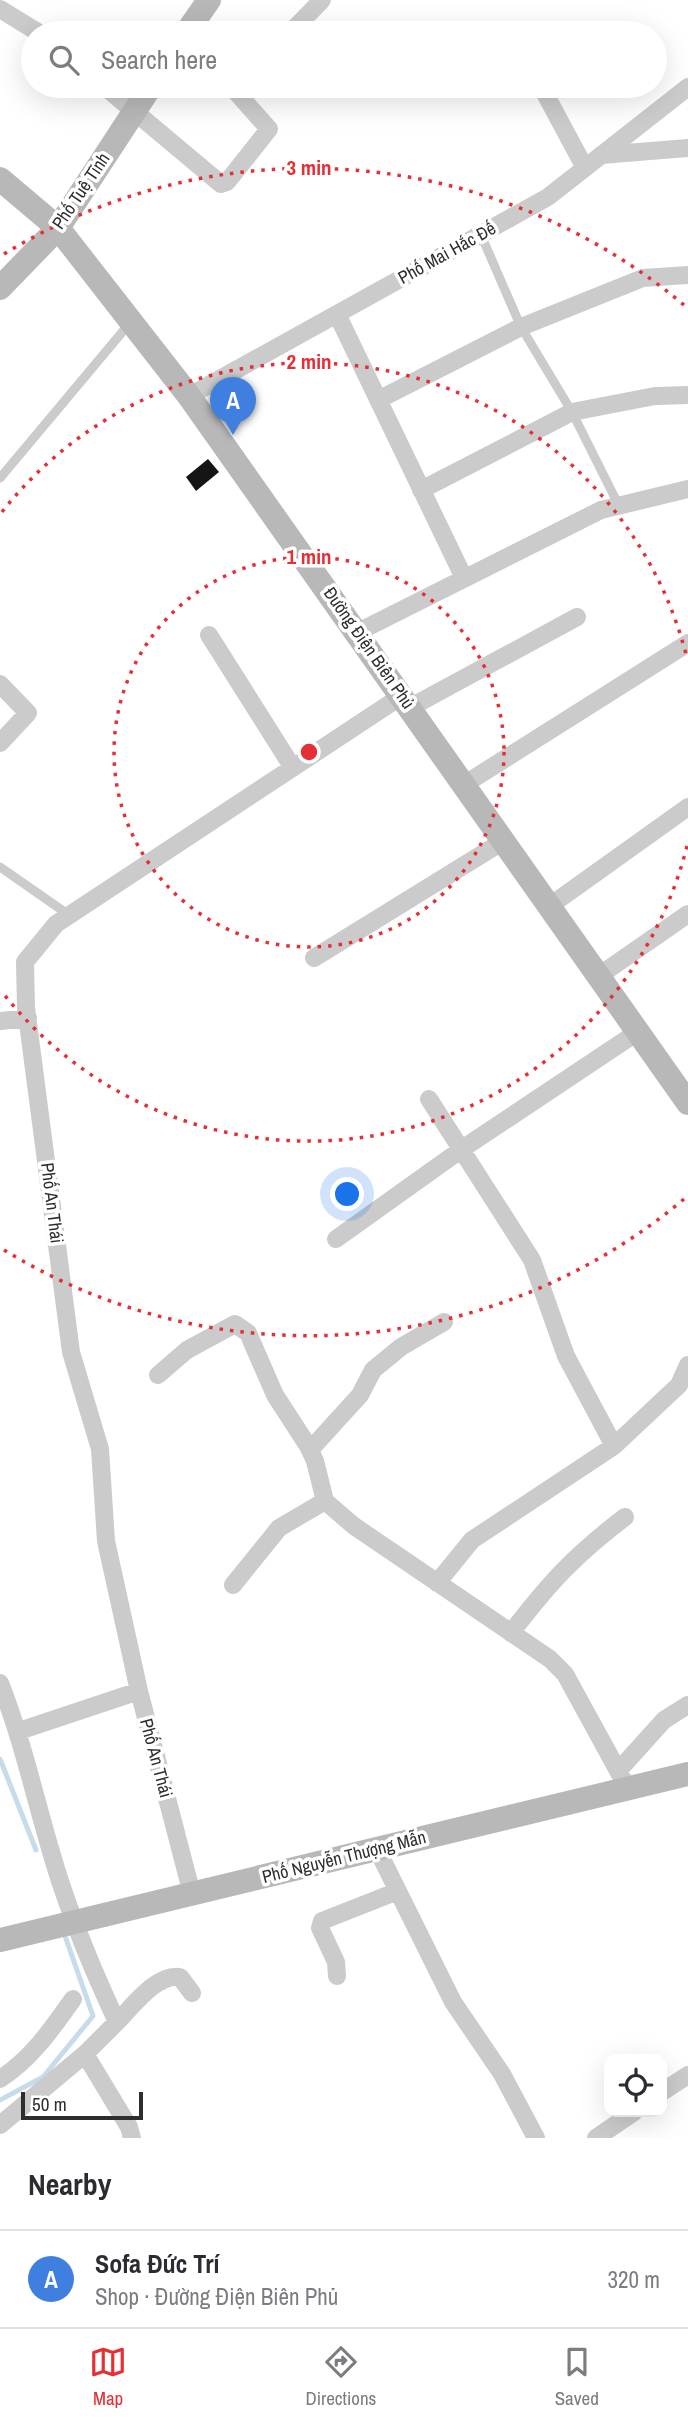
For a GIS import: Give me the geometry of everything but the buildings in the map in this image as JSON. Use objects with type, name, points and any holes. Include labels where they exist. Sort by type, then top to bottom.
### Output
[{"type":"main road","points":[[194,21],[209,0]]},
{"type":"main road","name":"Phố Tuệ Tĩnh","points":[[0,288],[58,228],[142,98]]},
{"type":"main road","name":"Đường Điện Biên Phủ","points":[[0,179],[58,228],[189,396],[551,905],[688,1103]]},
{"type":"main road","name":"Phố Nguyễn Thượng Mẫn","points":[[0,1940],[377,1849],[623,1780],[688,1774]]},
{"type":"street","points":[[302,21],[322,0]]},
{"type":"street","points":[[0,9],[21,22]]},
{"type":"street","name":"Phố Mai Hắc Đế","points":[[189,396],[548,197],[688,87]]},
{"type":"street","points":[[119,98],[221,184],[227,182],[268,129],[241,98]]},
{"type":"street","points":[[547,98],[585,168]]},
{"type":"street","points":[[601,155],[688,148]]},
{"type":"street","points":[[378,400],[521,327],[643,278],[688,275]]},
{"type":"street","points":[[337,314],[464,578]]},
{"type":"street","points":[[421,490],[572,412],[655,396],[688,395]]},
{"type":"street","points":[[358,632],[618,504],[688,489]]},
{"type":"street","name":"Phố An Thái","points":[[192,1894],[139,1691],[106,1541],[100,1449],[71,1352],[28,1018],[25,962],[56,923],[293,768],[407,701],[577,617]]},
{"type":"street","points":[[209,635],[293,768]]},
{"type":"street","points":[[465,784],[688,643]]},
{"type":"street","points":[[0,684],[28,713],[0,743]]},
{"type":"street","points":[[551,905],[688,807]]},
{"type":"street","points":[[314,958],[505,840]]},
{"type":"street","points":[[600,975],[688,914]]},
{"type":"street","points":[[0,1021],[28,1018]]},
{"type":"street","points":[[336,1239],[462,1149],[639,1031]]},
{"type":"street","points":[[429,1099],[531,1260],[569,1364],[614,1446]]},
{"type":"street","points":[[310,1450],[360,1395],[373,1370],[401,1347],[444,1322]]},
{"type":"street","points":[[158,1375],[187,1350],[236,1324],[247,1333],[275,1395],[310,1450],[325,1501],[354,1526],[511,1633],[565,1674],[623,1780],[664,1720],[688,1704]]},
{"type":"street","points":[[438,1583],[472,1540],[614,1446],[678,1385],[688,1365]]},
{"type":"street","points":[[233,1584],[279,1528],[325,1501]]},
{"type":"street","points":[[511,1633],[547,1586],[578,1552],[625,1517]]},
{"type":"street","points":[[0,1683],[19,1731],[46,1831],[89,1962],[117,2022]]},
{"type":"street","points":[[19,1731],[139,1691]]},
{"type":"street","points":[[377,1849],[453,2002],[502,2074],[536,2138]]},
{"type":"street","points":[[337,1976],[336,1962],[320,1928],[322,1921],[398,1891]]},
{"type":"street","points":[[0,2125],[85,2054],[151,1989],[168,1978],[180,1977],[192,1993]]},
{"type":"street","points":[[0,2079],[16,2069],[41,2043],[73,1999]]},
{"type":"street","points":[[85,2054],[129,2127],[132,2138]]},
{"type":"street","points":[[667,2089],[688,2075]]},
{"type":"street","points":[[596,2138],[627,2117]]},
{"type":"lane","points":[[481,235],[521,327],[572,412],[618,504]]},
{"type":"lane","points":[[0,478],[132,320]]},
{"type":"lane","points":[[0,867],[69,915]]},
{"type":"waterway","points":[[0,1759],[36,1850]]},
{"type":"waterway","points":[[0,2100],[43,2077],[93,2016],[64,1933]]},
{"type":"place","name":"Sofa Đức Trí","points":[[233,435]]}]
